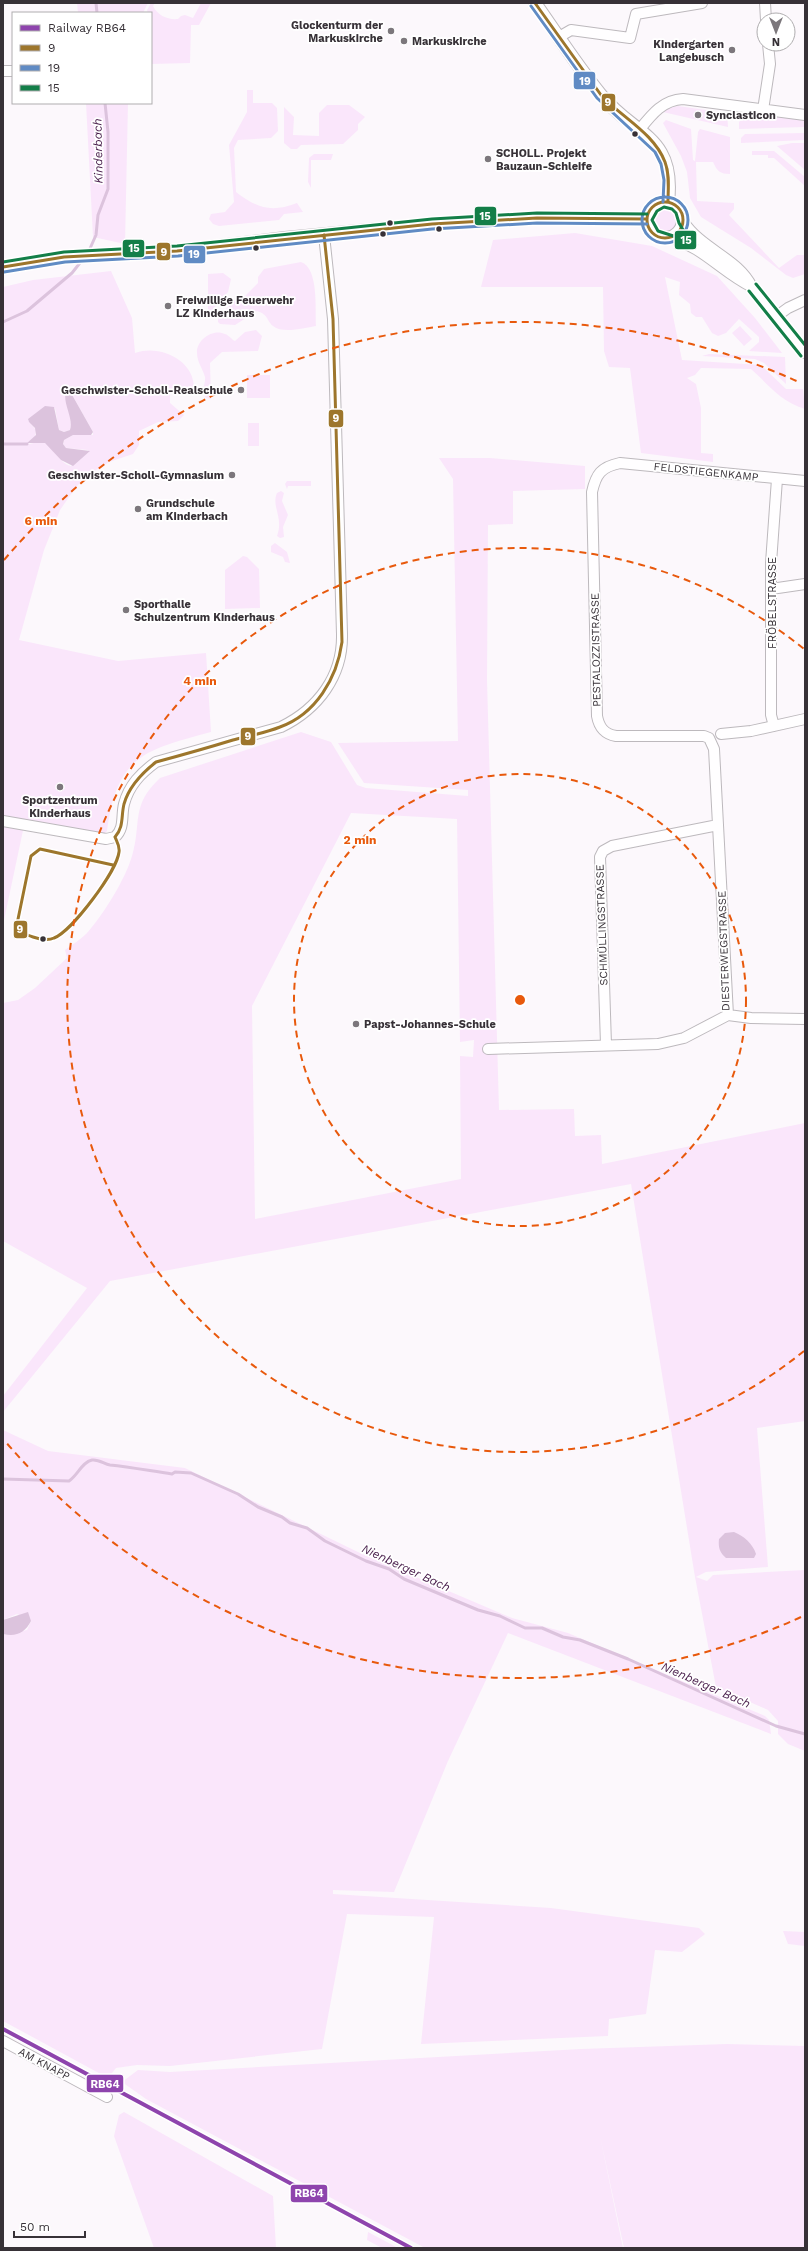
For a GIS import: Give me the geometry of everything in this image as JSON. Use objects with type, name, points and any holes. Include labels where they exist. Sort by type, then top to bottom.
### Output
[{"type":"street","points":[[535,3],[605,101],[640,129],[653,142],[665,160],[670,178],[668,202]]},
{"type":"street","points":[[559,37],[571,30],[630,38],[636,14],[702,3]]},
{"type":"street","points":[[763,110],[770,64],[769,52]]},
{"type":"street","points":[[640,129],[654,111],[671,100],[683,99],[805,115]]},
{"type":"street","points":[[752,287],[748,277],[690,232],[683,221],[680,210],[668,202],[659,203],[653,207],[647,220],[653,233],[660,237],[670,237],[683,242],[713,259],[752,287],[777,316],[805,353]]},
{"type":"street","points":[[3,268],[75,256],[177,251],[432,224],[537,218],[647,220]]},
{"type":"street","points":[[670,237],[680,231],[683,221]]},
{"type":"street","points":[[3,821],[106,839],[116,838],[121,830],[127,795],[134,782],[144,771],[156,762],[281,727],[290,723],[306,711],[326,690],[338,664],[342,642],[333,320],[324,235]]},
{"type":"street","points":[[777,316],[788,308],[805,300]]},
{"type":"street","name":"FELDSTIEGENKAMP","points":[[607,466],[620,463],[805,481]]},
{"type":"street","name":"PESTALOZZISTRASSE","points":[[607,466],[596,477],[592,492],[598,716],[600,725],[607,734],[616,736],[692,735],[709,738]]},
{"type":"street","name":"FRÖBELSTRASSE","points":[[774,726],[771,715],[771,589],[777,479]]},
{"type":"street","points":[[771,589],[805,584]]},
{"type":"street","points":[[721,734],[774,726],[805,719]]},
{"type":"street","name":"DIESTERWEGSTRASSE","points":[[488,1049],[642,1045],[669,1042],[690,1035],[728,1015],[714,749],[709,738]]},
{"type":"street","name":"SCHMÜLLINGSTRASSE","points":[[606,1046],[600,857],[603,851],[612,846],[718,825]]},
{"type":"street","points":[[728,1015],[751,1018],[805,1019]]},
{"type":"street","name":"AM KNAPP","points":[[3,2041],[107,2097]]},
{"type":"shaded area","points":[[77,3],[148,3],[144,12],[78,12]]},
{"type":"shaded area","points":[[151,3],[155,3],[153,6],[155,9],[160,15],[167,18],[178,19],[185,15],[193,18],[201,3],[211,3],[199,25],[191,25],[190,63],[152,64],[152,12],[148,12],[147,10]]},
{"type":"shaded area","points":[[247,90],[253,90],[253,103],[272,103],[277,108],[278,131],[271,138],[238,140],[234,148],[236,192],[251,202],[265,207],[279,208],[297,203],[303,212],[284,214],[279,220],[219,226],[213,224],[209,219],[211,214],[225,212],[234,202],[229,145],[247,112]]},
{"type":"shaded area","points":[[86,104],[128,104],[125,244],[93,237]]},
{"type":"shaded area","points":[[327,105],[349,105],[365,117],[358,124],[358,130],[343,144],[301,145],[297,149],[291,149],[284,143],[284,107],[294,117],[293,135],[319,136],[319,113]]},
{"type":"shaded area","points":[[678,106],[727,113],[728,127],[663,112],[669,108]]},
{"type":"shaded area","points":[[747,114],[805,120],[805,127],[739,129],[739,122]]},
{"type":"shaded area","points":[[666,120],[691,129],[693,160],[695,161],[698,132],[700,129],[730,137],[730,174],[719,171],[713,162],[696,162],[697,201],[734,203],[734,209],[729,215],[779,268],[797,255],[805,255],[805,274],[793,278],[786,275],[751,248],[701,217],[690,198],[687,172],[681,156],[663,123]]},
{"type":"shaded area","points":[[805,133],[805,140],[741,143],[741,138],[745,134]]},
{"type":"shaded area","points":[[792,143],[805,143],[805,170],[777,146]]},
{"type":"shaded area","points":[[752,151],[774,151],[805,177],[805,186],[774,158],[768,158],[768,155],[752,155]]},
{"type":"shaded area","points":[[314,154],[333,154],[331,160],[311,160],[311,188],[308,182],[309,158]]},
{"type":"shaded area","points":[[665,208],[674,211],[677,220],[674,229],[665,232],[656,229],[653,220],[656,211]]},
{"type":"shaded area","points":[[575,233],[652,246],[717,276],[755,318],[782,353],[749,351],[759,342],[759,337],[739,319],[726,333],[718,336],[712,333],[702,317],[696,317],[691,313],[690,304],[679,295],[680,282],[665,277],[682,360],[761,365],[786,389],[803,389],[805,409],[796,406],[782,397],[751,369],[701,368],[695,375],[687,378],[696,384],[701,408],[701,453],[713,454],[713,462],[641,453],[630,368],[609,367],[604,351],[603,287],[481,287],[493,240]]},
{"type":"shaded area","points":[[301,262],[307,266],[311,272],[316,300],[316,326],[294,330],[282,330],[273,326],[265,316],[257,311],[235,325],[220,324],[218,322],[218,317],[239,296],[245,296],[258,283],[258,277],[264,269]]},
{"type":"shaded area","points":[[111,271],[132,318],[135,353],[155,351],[174,357],[182,362],[188,369],[194,388],[176,388],[170,393],[170,403],[184,415],[178,421],[158,422],[139,431],[139,445],[133,454],[109,462],[88,475],[76,487],[60,510],[44,550],[19,640],[118,661],[206,653],[211,732],[168,744],[152,751],[138,760],[127,771],[118,786],[107,831],[104,834],[25,821],[3,925],[3,287],[33,280]],"holes":[[[66,391],[71,393],[93,432],[93,435],[73,435],[64,440],[63,444],[66,448],[88,450],[89,452],[71,466],[62,461],[46,443],[40,442],[29,444],[28,442],[35,437],[36,430],[28,420],[40,410],[55,408],[59,430],[64,432],[70,430],[71,421],[66,401]]]},
{"type":"shaded area","points":[[223,273],[231,279],[228,292],[208,315],[208,274]]},
{"type":"shaded area","points":[[740,326],[752,339],[744,346],[732,333]]},
{"type":"shaded area","points":[[256,330],[262,336],[258,351],[222,352],[210,363],[211,399],[206,398],[203,393],[205,377],[197,356],[197,348],[199,344],[206,336],[215,333],[226,335],[235,341],[245,332]]},
{"type":"shaded area","points":[[709,354],[785,357],[786,384],[764,363],[755,359],[702,356]]},
{"type":"shaded area","points":[[247,375],[270,375],[270,398],[247,398]]},
{"type":"shaded area","points":[[66,391],[71,393],[93,432],[91,435],[73,435],[64,440],[63,444],[66,448],[90,451],[73,466],[61,460],[45,443],[27,443],[36,435],[35,428],[28,419],[45,406],[54,407],[59,430],[64,432],[70,430],[71,425],[65,396]]},
{"type":"shaded area","points":[[248,423],[259,423],[259,446],[248,446]]},
{"type":"shaded area","points":[[439,458],[490,458],[585,466],[585,489],[513,491],[513,524],[488,525],[487,680],[499,1110],[574,1109],[575,1136],[601,1135],[602,1164],[805,1123],[805,1421],[757,1428],[768,1567],[706,1572],[696,1577],[707,1581],[713,1575],[805,1570],[805,1751],[788,1744],[778,1734],[778,1721],[768,1710],[716,1687],[695,1577],[631,1184],[110,1281],[3,1412],[3,1396],[87,1288],[3,1241],[3,1003],[18,1000],[35,988],[67,958],[65,950],[87,933],[100,917],[113,897],[129,865],[135,844],[138,815],[144,797],[160,778],[301,732],[331,742],[357,785],[366,788],[468,796],[468,790],[364,783],[338,743],[458,741],[453,479]],"holes":[[[351,813],[457,819],[460,1042],[474,1040],[473,1057],[460,1056],[461,1179],[255,1219],[252,1006]]]},
{"type":"shaded area","points":[[287,481],[311,481],[311,486],[288,486],[287,489],[285,484]]},
{"type":"shaded area","points":[[281,491],[284,493],[282,501],[288,515],[283,527],[284,537],[280,538],[277,536],[279,523],[275,503],[277,493]]},
{"type":"shaded area","points":[[275,543],[287,552],[290,563],[285,562],[283,557],[271,552],[271,546]]},
{"type":"shaded area","points":[[243,556],[247,557],[259,569],[260,608],[225,609],[225,570]]},
{"type":"shaded area","points":[[3,1430],[48,1451],[185,1468],[362,1554],[512,1618],[568,1633],[765,1716],[769,1720],[771,1734],[508,1633],[448,1761],[394,1892],[333,1890],[333,1894],[551,1908],[699,1928],[705,1934],[682,1952],[655,1950],[646,2014],[609,2019],[608,2036],[421,2044],[434,1917],[347,1914],[322,2049],[170,2066],[137,2065],[116,2068],[108,2078],[3,2021],[3,1634],[7,1635],[27,1630],[31,1621],[17,1614],[3,1620]]},
{"type":"shaded area","points":[[734,1532],[745,1538],[755,1550],[756,1554],[754,1558],[726,1558],[722,1554],[719,1548],[719,1539],[725,1533]]},
{"type":"shaded area","points":[[28,1612],[31,1621],[26,1629],[20,1633],[12,1635],[3,1634],[3,1620]]},
{"type":"shaded area","points":[[783,1931],[805,1932],[805,1946],[788,1944]]},
{"type":"shaded area","points":[[727,2044],[805,2046],[805,2248],[624,2248],[600,2136],[623,2248],[425,2248],[146,2099],[122,2082],[138,2070],[170,2072],[581,2049]]},
{"type":"shaded area","points":[[124,2112],[273,2196],[276,2248],[154,2248],[114,2136],[119,2115]]},
{"type":"shaded area","points":[[368,2232],[398,2248],[382,2248],[367,2240]]},
{"type":"waterway","name":"Kinderbach","points":[[96,3],[97,12]]},
{"type":"waterway","name":"Kinderbach","points":[[88,253],[96,235],[98,215],[108,189],[108,132],[105,104]]},
{"type":"waterway","name":"Kinderbach","points":[[3,322],[27,311],[72,273],[83,259]]},
{"type":"waterway","points":[[3,444],[27,444]]},
{"type":"waterway","name":"Nienberger Bach","points":[[3,1479],[69,1481],[85,1463],[92,1460],[110,1465],[172,1474],[175,1472],[191,1473],[238,1494],[258,1507],[282,1517],[290,1523],[307,1528],[325,1541],[366,1561],[389,1569],[404,1579],[478,1610],[500,1616],[525,1628],[542,1628],[563,1637],[580,1640],[628,1659],[776,1726],[805,1734]]},
{"type":"rail line","name":"RB64","points":[[3,2029],[411,2248]]},
{"type":"transit line","name":"9","points":[[535,3],[601,95],[645,134],[660,152],[668,172],[668,202]]},
{"type":"transit line","name":"19","points":[[531,6],[597,98],[655,152],[661,164],[664,180],[663,202]]},
{"type":"transit line","name":"19","points":[[665,197],[678,201],[684,207],[688,220],[684,233],[678,239],[665,243],[652,239],[646,233],[642,220],[646,207],[652,201],[665,197]]},
{"type":"transit line","name":"9","points":[[668,202],[678,207],[682,213],[683,220],[682,227],[678,233],[672,237],[662,238],[652,233],[648,227],[647,217],[652,207],[658,203],[668,202]]},
{"type":"transit line","name":"15","points":[[664,207],[672,209],[676,213],[679,223],[686,235],[695,243],[658,231],[652,220],[657,211],[664,207]]},
{"type":"transit line","name":"15","points":[[3,262],[64,252],[177,246],[432,219],[537,213],[647,214]]},
{"type":"transit line","name":"9","points":[[3,267],[64,257],[177,251],[432,224],[537,218],[647,219]]},
{"type":"transit line","name":"19","points":[[4,272],[65,262],[178,256],[432,229],[537,223],[647,224]]},
{"type":"transit line","name":"9","points":[[115,837],[120,829],[124,804],[129,791],[141,775],[156,762],[269,731],[293,721],[314,704],[323,693],[335,669],[342,642],[333,319],[324,235]]},
{"type":"transit line","name":"15","points":[[756,284],[805,345]]},
{"type":"transit line","name":"15","points":[[749,291],[801,356]]},
{"type":"transit line","name":"9","points":[[113,865],[40,849],[31,856],[17,924],[18,926],[28,935],[46,940],[52,939],[62,933],[82,913],[111,872],[119,852],[115,837]]},
{"type":"place","name":"Glockenturm der Markuskirche","points":[[391,31]]},
{"type":"place","name":"Markuskirche","points":[[404,41]]},
{"type":"place","name":"Kindergarten Langebusch","points":[[732,50]]},
{"type":"place","name":"Synclasticon","points":[[698,115]]},
{"type":"place","name":"SCHOLL. Projekt Bauzaun-Schleife","points":[[488,159]]},
{"type":"place","name":"Freiwillige Feuerwehr LZ Kinderhaus","points":[[168,306]]},
{"type":"place","name":"Geschwister-Scholl-Realschule","points":[[241,390]]},
{"type":"place","name":"Geschwister-Scholl-Gymnasium","points":[[232,475]]},
{"type":"place","name":"Grundschule am Kinderbach","points":[[138,509]]},
{"type":"place","name":"Sporthalle Schulzentrum Kinderhaus","points":[[126,610]]},
{"type":"place","name":"Sportzentrum Kinderhaus","points":[[60,787]]},
{"type":"place","name":"Papst-Johannes-Schule","points":[[356,1024]]}]
